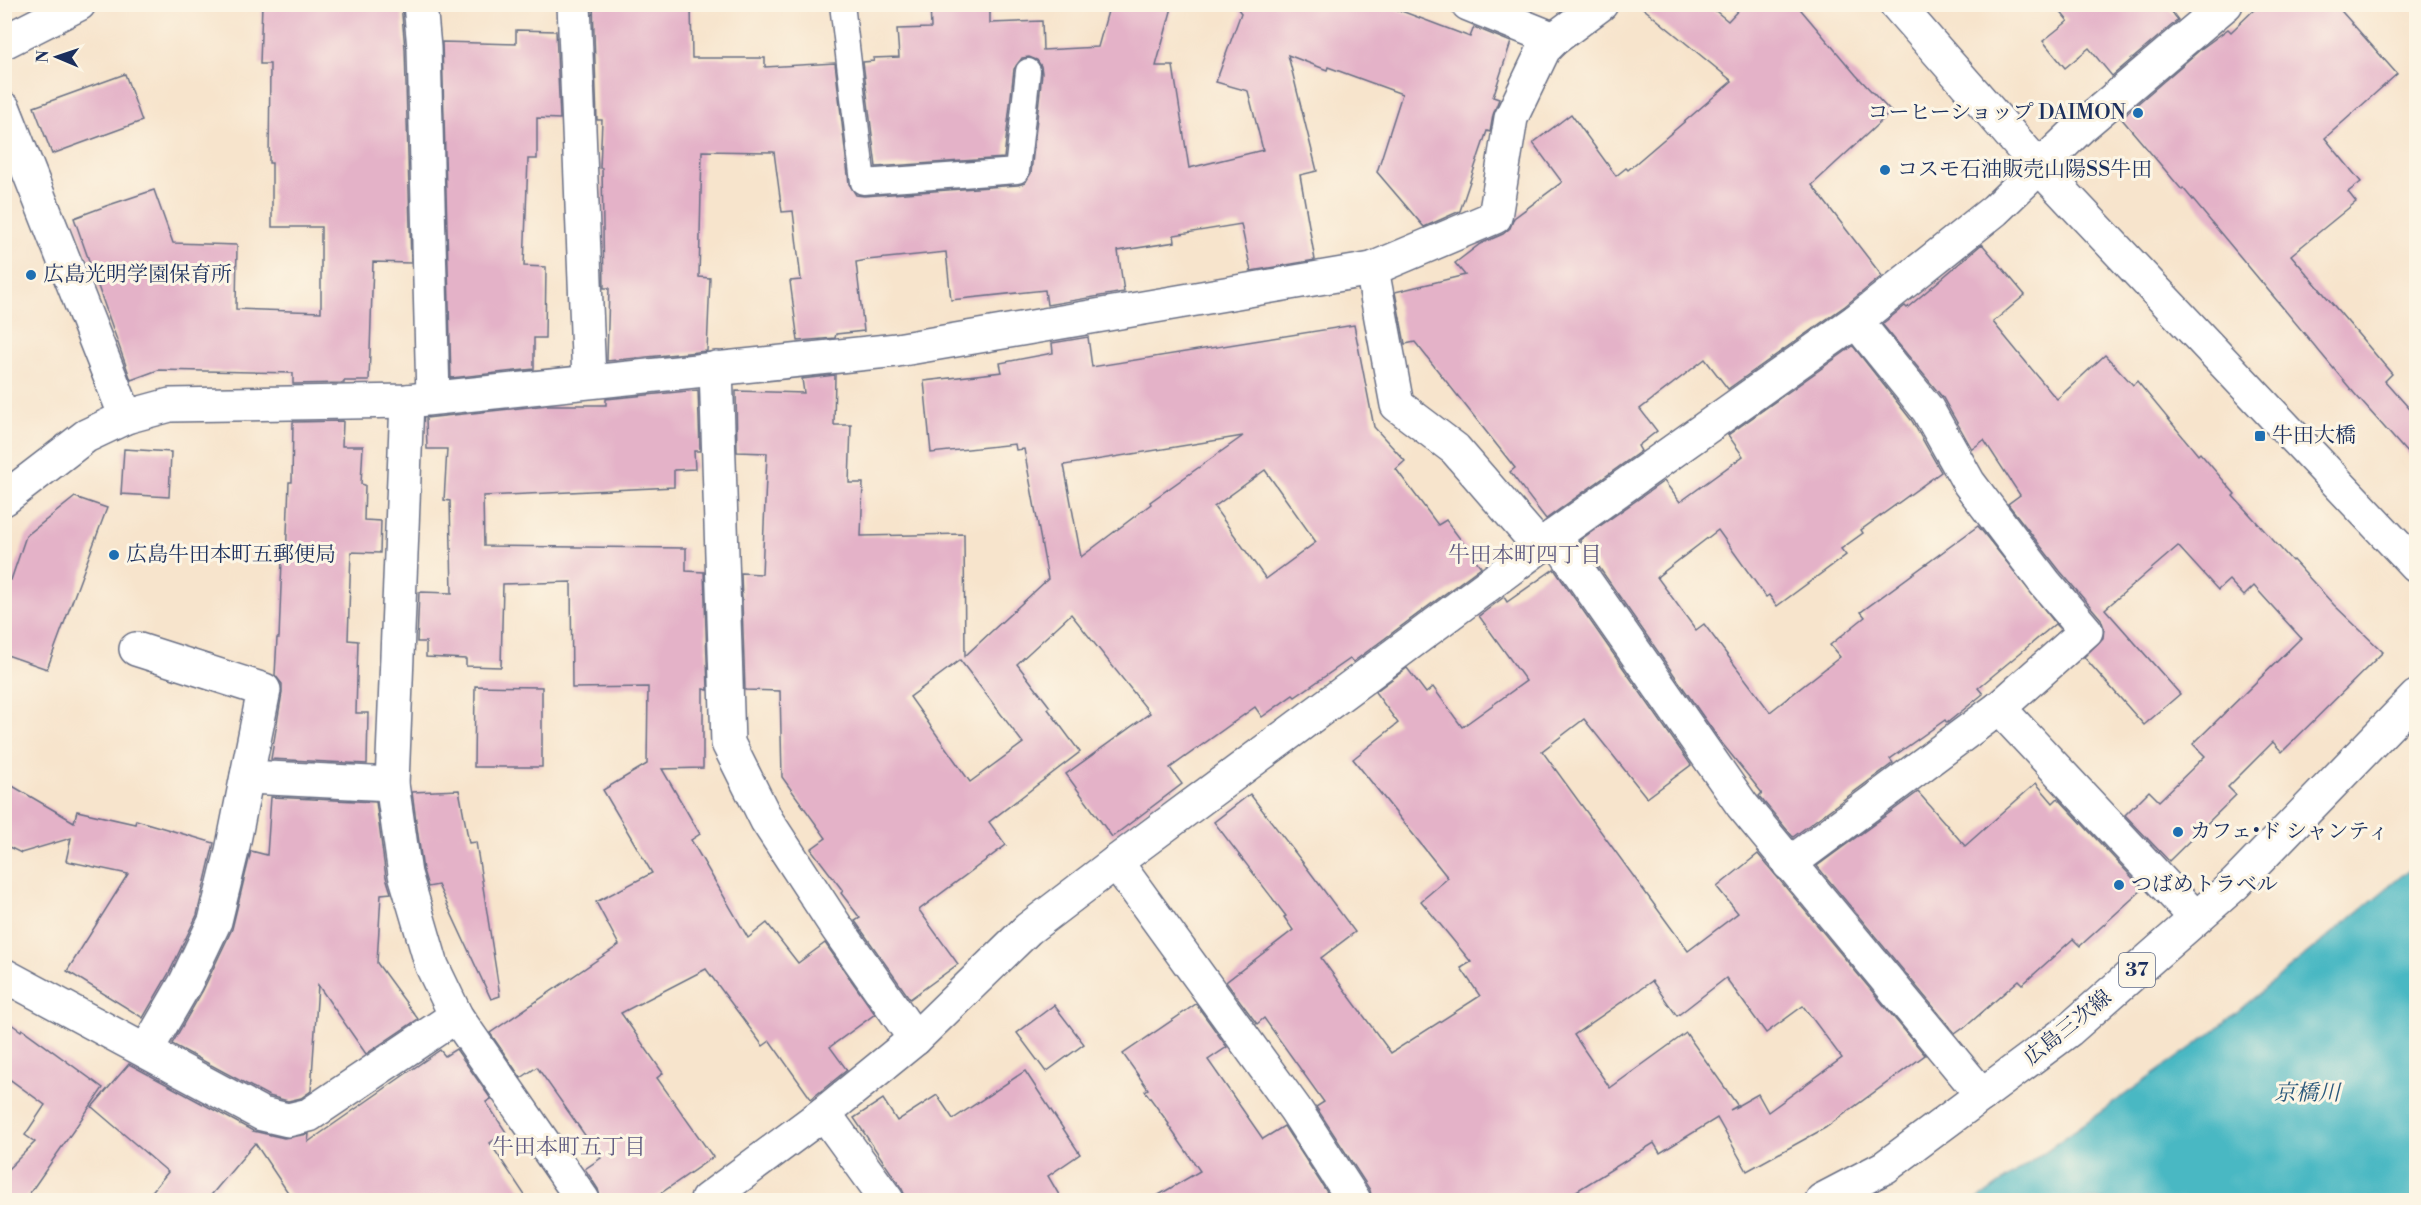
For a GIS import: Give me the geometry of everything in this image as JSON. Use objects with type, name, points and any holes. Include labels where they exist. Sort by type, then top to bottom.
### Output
[{"type":"street","points":[[4,42],[79,4]]},
{"type":"street","points":[[420,4],[424,48],[420,399],[392,784],[405,874],[432,966],[456,1016],[583,1200]]},
{"type":"street","points":[[574,4],[588,381]]},
{"type":"street","points":[[1468,4],[1554,39]]},
{"type":"street","points":[[4,499],[86,436],[126,417],[170,405],[420,399],[897,350],[1372,268],[1495,217],[1511,118],[1544,50],[1554,39],[1601,4]]},
{"type":"street","points":[[1896,4],[2039,167],[2416,566]]},
{"type":"street","points":[[707,1200],[824,1113],[915,1040],[1028,930],[1116,862],[1547,542],[1856,321],[1995,210],[2082,126],[2226,4]]},
{"type":"street","points":[[4,110],[126,417]]},
{"type":"street","points":[[1372,268],[1397,405],[1455,449],[1547,542],[1742,805],[1982,1095]]},
{"type":"street","points":[[1789,864],[1999,708],[2086,631],[2045,584],[1969,483],[1928,410],[1856,321]]},
{"type":"street","points":[[716,368],[728,743],[767,821],[837,928],[915,1040]]},
{"type":"street","points":[[136,649],[264,690],[215,921],[186,982],[147,1051]]},
{"type":"street","name":"広島三次線","points":[[1822,1200],[1885,1167],[2069,1030],[2235,884],[2416,697]]},
{"type":"street","points":[[1999,708],[2196,918]]},
{"type":"street","points":[[247,777],[392,784]]},
{"type":"street","points":[[1116,862],[1295,1109],[1354,1200]]},
{"type":"street","points":[[4,975],[262,1114],[288,1120],[309,1115],[456,1016]]},
{"type":"street","points":[[824,1113],[887,1200]]},
{"type":"lane","points":[[842,4],[863,182],[1017,171],[1028,71]]},
{"type":"water","name":"京橋川","points":[[2416,864],[2416,1200],[1977,1200],[2209,1035]]},
{"type":"building","points":[[262,4],[401,4],[405,49],[411,263],[373,262],[369,381],[293,384],[293,373],[158,370],[131,380],[74,218],[106,206],[154,190],[173,243],[237,245],[236,309],[321,312],[321,227],[272,227],[272,163],[269,163],[270,64],[260,64]]},
{"type":"building","points":[[593,4],[691,4],[692,58],[765,58],[765,67],[835,63],[849,184],[856,195],[864,196],[1018,185],[1025,183],[1031,173],[1042,73],[1037,60],[1029,57],[1022,58],[1014,69],[1004,158],[876,167],[863,62],[874,61],[873,58],[899,57],[897,29],[931,28],[930,4],[990,4],[990,23],[1042,21],[1043,50],[1098,47],[1110,4],[1173,4],[1156,66],[1173,66],[1189,168],[1263,150],[1248,91],[1216,82],[1241,13],[1234,4],[1383,4],[1470,37],[1474,27],[1511,42],[1493,97],[1499,99],[1490,132],[1487,131],[1460,211],[1424,227],[1377,172],[1402,94],[1288,55],[1317,171],[1300,175],[1315,260],[1251,271],[1241,224],[1174,235],[1175,242],[1118,251],[1124,292],[1047,305],[1045,290],[951,300],[946,252],[867,260],[856,262],[864,331],[836,334],[835,338],[798,341],[790,281],[801,280],[793,211],[782,212],[774,152],[702,151],[699,277],[710,278],[707,351],[607,361],[609,288],[604,288],[602,168],[600,168],[602,120],[597,120]]},
{"type":"building","points":[[1638,4],[1707,4],[1728,21],[1744,4],[1796,4],[1856,75],[1891,112],[1812,185],[1882,276],[1845,306],[1728,389],[1705,359],[1640,409],[1657,431],[1638,446],[1641,451],[1546,519],[1510,472],[1515,468],[1415,342],[1405,344],[1395,292],[1465,275],[1455,263],[1480,244],[1503,234],[1510,228],[1514,218],[1562,182],[1533,143],[1571,114],[1616,176],[1626,168],[1628,170],[1732,81]]},
{"type":"building","points":[[2054,4],[2166,4],[2178,20],[2112,76],[2089,48],[2065,68],[2043,41],[2068,21]]},
{"type":"building","points":[[2260,4],[2335,4],[2397,74],[2325,138],[2361,182],[2348,192],[2356,202],[2291,255],[2392,374],[2385,381],[2416,416],[2416,463],[2121,118],[2201,49],[2228,29],[2231,32]]},
{"type":"building","points":[[516,30],[556,31],[560,119],[537,118],[537,159],[528,159],[524,266],[546,267],[545,338],[534,338],[534,369],[451,378],[442,42],[516,44]]},
{"type":"building","points":[[125,74],[142,121],[52,154],[34,107]]},
{"type":"building","points":[[1982,244],[2025,295],[1993,322],[2053,395],[2057,399],[2105,355],[2133,385],[2137,381],[2198,455],[2200,453],[2235,494],[2233,496],[2292,561],[2383,652],[2282,752],[2273,742],[2228,787],[2236,795],[2169,861],[2125,815],[2149,791],[2159,801],[2205,756],[2193,744],[2301,638],[2254,586],[2244,596],[2229,580],[2218,590],[2178,546],[2105,609],[2180,694],[2144,725],[2084,657],[2103,638],[2104,628],[2101,619],[2008,504],[2020,495],[1984,440],[1972,449],[1943,398],[1882,324],[1905,306],[1907,308]]},
{"type":"building","points":[[1354,325],[1374,427],[1405,461],[1396,469],[1438,525],[1446,520],[1481,567],[1353,662],[1350,659],[1262,717],[1255,707],[1170,768],[1182,784],[1112,837],[1066,774],[1150,713],[1071,614],[1017,664],[1050,707],[1048,709],[1080,752],[989,822],[1006,845],[919,910],[958,964],[910,999],[855,921],[860,918],[841,893],[843,891],[811,849],[826,838],[782,777],[780,691],[745,690],[741,573],[762,574],[767,453],[737,452],[736,391],[804,393],[802,379],[835,375],[834,425],[851,425],[849,483],[863,483],[861,536],[964,534],[965,656],[1048,579],[1024,449],[1016,450],[1015,444],[931,453],[924,381],[1002,372],[1000,363],[1053,353],[1052,343],[1088,337],[1092,367]],"holes":[[[1243,436],[1150,502],[1151,504],[1081,557],[1064,465]],[[1265,470],[1316,542],[1266,579],[1214,507]],[[960,660],[1023,743],[970,782],[910,697]]]},
{"type":"building","points":[[1853,346],[1912,421],[1941,472],[1861,530],[1863,533],[1841,549],[1846,555],[1777,606],[1769,595],[1766,597],[1718,530],[1657,577],[1696,630],[1704,624],[1770,712],[1840,657],[1830,645],[1865,617],[1861,612],[1978,526],[2060,629],[2055,624],[1978,688],[1983,694],[1947,723],[1945,720],[1890,759],[1893,763],[1793,837],[1759,796],[1762,793],[1721,742],[1580,540],[1664,481],[1680,502],[1743,456],[1728,435]]},
{"type":"building","points":[[698,390],[700,451],[694,451],[695,469],[674,470],[674,487],[483,496],[484,546],[686,548],[686,571],[704,572],[708,690],[703,689],[703,768],[662,769],[700,834],[691,840],[748,938],[767,923],[798,963],[825,943],[875,1014],[830,1047],[847,1070],[811,1099],[770,1041],[763,1046],[706,969],[621,1013],[663,1073],[657,1078],[713,1157],[651,1200],[601,1200],[598,1189],[585,1169],[601,1158],[537,1067],[521,1078],[490,1033],[619,945],[596,902],[652,873],[603,790],[647,764],[648,687],[572,688],[571,582],[503,584],[501,667],[466,666],[466,659],[426,657],[426,642],[417,642],[419,592],[452,593],[450,501],[444,500],[447,449],[427,449],[426,418],[548,405],[606,405],[606,399]]},
{"type":"building","points":[[343,421],[342,446],[363,446],[361,484],[365,485],[364,520],[381,521],[380,553],[351,552],[348,640],[358,641],[356,713],[368,713],[367,764],[271,759],[282,693],[282,684],[275,675],[282,560],[286,560],[289,482],[292,482],[293,422]]},
{"type":"building","points":[[124,449],[171,452],[169,497],[121,494]]},
{"type":"building","points":[[75,497],[107,508],[47,669],[4,654],[4,578],[11,580],[26,536]]},
{"type":"building","points":[[1554,569],[1691,765],[1647,798],[1584,719],[1542,751],[1688,951],[1738,913],[1717,887],[1758,854],[1925,1055],[1825,1128],[1747,1171],[1717,1118],[1660,1153],[1654,1143],[1562,1200],[1372,1200],[1370,1190],[1316,1107],[1324,1102],[1264,1018],[1257,1024],[1226,982],[1293,930],[1284,917],[1286,916],[1214,822],[1250,794],[1355,932],[1321,958],[1391,1053],[1480,996],[1461,968],[1471,962],[1421,901],[1448,878],[1353,759],[1398,723],[1375,692],[1407,668],[1426,693],[1433,687],[1462,727],[1526,681],[1479,616],[1504,597],[1507,602]],"holes":[[[1726,978],[1766,1033],[1803,1006],[1842,1058],[1768,1112],[1758,1094],[1738,1106],[1686,1033],[1610,1088],[1574,1035],[1652,981],[1677,1016]]]},
{"type":"building","points":[[475,686],[542,687],[542,767],[474,767]]},
{"type":"building","points":[[4,781],[74,822],[77,811],[135,824],[136,820],[214,843],[197,915],[169,973],[143,1018],[67,971],[128,874],[66,861],[71,838],[21,853],[5,845]]},
{"type":"building","points":[[2036,783],[2053,803],[2058,798],[2143,889],[2080,946],[2073,939],[2023,984],[2019,980],[1963,1029],[1955,1033],[1817,866],[1918,792],[1965,846]]},
{"type":"building","points":[[459,790],[469,843],[476,842],[500,996],[491,999],[438,885],[428,887],[423,870],[412,792]]},
{"type":"building","points":[[271,797],[376,802],[386,877],[391,893],[381,894],[377,963],[418,1019],[366,1054],[318,985],[311,1091],[301,1098],[288,1101],[269,1096],[172,1044],[203,990],[232,929],[251,851],[267,855]]},
{"type":"building","points":[[1196,1004],[1227,1047],[1208,1060],[1263,1139],[1284,1126],[1332,1200],[1150,1200],[1200,1171],[1145,1091],[1148,1089],[1123,1054]]},
{"type":"building","points":[[1054,1005],[1084,1044],[1046,1072],[1017,1033]]},
{"type":"building","points":[[4,1019],[21,1031],[22,1029],[103,1088],[25,1200],[4,1200],[4,1173],[35,1142],[25,1135],[45,1105],[4,1075]]},
{"type":"building","points":[[456,1049],[491,1099],[486,1102],[506,1132],[490,1143],[528,1200],[293,1200],[255,1143],[207,1200],[145,1200],[168,1172],[92,1107],[129,1064],[253,1131],[284,1138],[309,1134],[308,1142],[440,1050],[445,1056]]},
{"type":"building","points":[[1025,1071],[1080,1154],[1048,1176],[1062,1200],[907,1200],[854,1118],[883,1099],[897,1121],[937,1095],[953,1119]]},
{"type":"place","name":"コーヒーショップ DAIMON","points":[[2138,113]]},
{"type":"place","name":"コスモ石油販売山陽SS牛田","points":[[1885,170]]},
{"type":"place","name":"広島光明学園保育所","points":[[31,275]]},
{"type":"place","name":"牛田大橋","points":[[2260,436]]},
{"type":"place","name":"広島牛田本町五郵便局","points":[[114,555]]},
{"type":"place","name":"カフェ•ド シャンティ","points":[[2178,832]]},
{"type":"place","name":"つばめトラベル","points":[[2119,885]]},
{"type":"district","name":"牛田本町四丁目","points":[[1525,555]]},
{"type":"district","name":"牛田本町五丁目","points":[[569,1147]]}]
